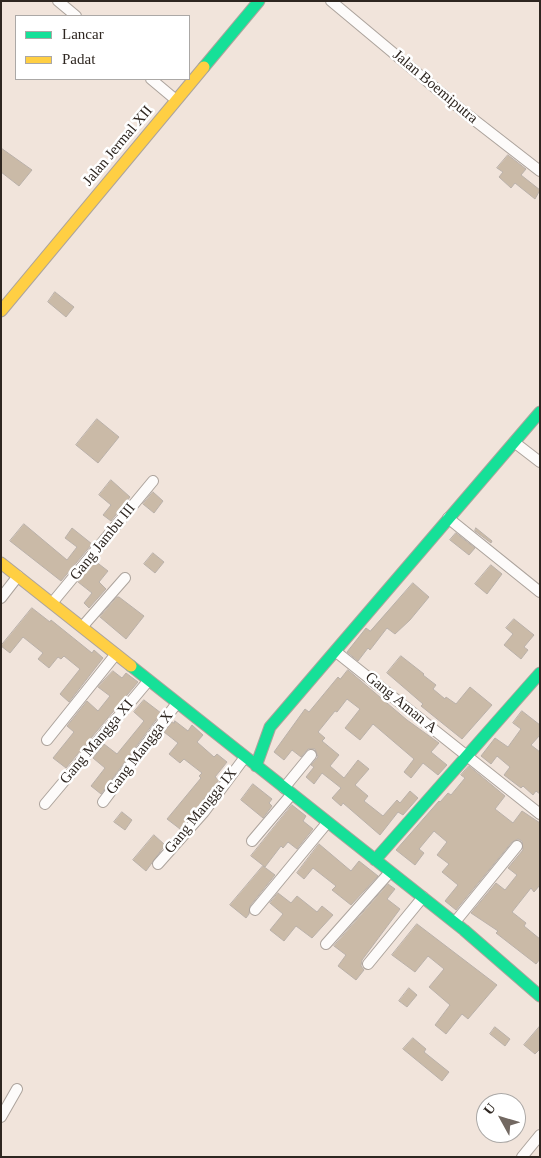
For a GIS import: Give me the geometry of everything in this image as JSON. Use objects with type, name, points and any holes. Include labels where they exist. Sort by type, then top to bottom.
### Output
[{"type":"street","points":[[58,1],[75,15]]},
{"type":"street","name":"Jalan Jermal XII","points":[[1,311],[259,1]]},
{"type":"street","name":"Jalan Boemiputra","points":[[331,1],[464,112],[540,171]]},
{"type":"street","points":[[152,80],[176,100]]},
{"type":"street","points":[[256,766],[263,742],[270,727],[540,412]]},
{"type":"street","points":[[514,442],[540,462]]},
{"type":"street","name":"Gang Jambu III","points":[[52,603],[153,481]]},
{"type":"street","points":[[448,518],[540,592]]},
{"type":"street","points":[[1,563],[244,758],[455,922],[540,996]]},
{"type":"street","points":[[1,598],[18,576]]},
{"type":"street","points":[[82,627],[125,578]]},
{"type":"street","name":"Gang Aman A","points":[[335,651],[540,814]]},
{"type":"street","points":[[47,740],[116,654]]},
{"type":"street","points":[[375,860],[540,673]]},
{"type":"street","name":"Gang Mangga XI","points":[[45,804],[149,680]]},
{"type":"street","name":"Gang Mangga X","points":[[103,802],[177,703]]},
{"type":"street","points":[[252,841],[288,792],[311,755]]},
{"type":"street","name":"Gang Mangga IX","points":[[158,864],[204,812],[244,758]]},
{"type":"street","points":[[255,910],[327,823]]},
{"type":"street","points":[[455,922],[516,846]]},
{"type":"street","points":[[326,944],[366,902],[390,872]]},
{"type":"street","points":[[368,964],[423,897]]},
{"type":"street","points":[[1,1117],[17,1089]]},
{"type":"street","points":[[522,1157],[540,1135]]},
{"type":"building","points":[[1,148],[32,170],[19,186],[1,172]]},
{"type":"building","points":[[508,155],[526,169],[521,175],[540,190],[535,199],[515,183],[511,188],[499,177],[503,172],[497,168]]},
{"type":"building","points":[[55,292],[74,307],[66,317],[48,302]]},
{"type":"building","points":[[97,419],[119,437],[98,463],[76,445]]},
{"type":"building","points":[[111,480],[130,497],[111,521],[103,515],[111,505],[99,495]]},
{"type":"building","points":[[153,492],[163,501],[154,513],[143,504]]},
{"type":"building","points":[[24,524],[67,560],[77,547],[65,538],[72,528],[92,544],[61,581],[10,541]]},
{"type":"building","points":[[476,528],[492,541],[491,543],[475,531]]},
{"type":"building","points":[[456,533],[475,548],[469,555],[450,540]]},
{"type":"building","points":[[153,553],[164,562],[155,573],[144,564]]},
{"type":"building","points":[[95,561],[108,571],[99,582],[106,589],[89,608],[84,603],[92,593],[78,582]]},
{"type":"building","points":[[491,565],[502,574],[487,594],[475,584]]},
{"type":"building","points":[[413,583],[429,597],[410,620],[395,634],[387,628],[370,650],[368,648],[358,661],[347,652],[366,628],[370,631]]},
{"type":"building","points":[[117,597],[144,616],[126,639],[100,617]]},
{"type":"building","points":[[32,608],[50,622],[51,620],[92,653],[94,650],[103,658],[69,702],[60,694],[80,669],[64,656],[61,659],[58,657],[49,668],[38,659],[43,653],[23,637],[10,653],[1,646]]},
{"type":"building","points":[[514,619],[534,635],[524,647],[528,650],[521,659],[504,645],[513,634],[506,628]]},
{"type":"building","points":[[401,656],[436,685],[433,689],[445,699],[446,697],[456,704],[470,687],[492,705],[462,739],[421,706],[423,704],[387,673]]},
{"type":"building","points":[[348,670],[407,720],[439,743],[431,752],[447,765],[438,775],[423,763],[411,778],[404,772],[414,759],[373,724],[360,740],[345,728],[360,709],[347,699],[337,712],[335,711],[318,732],[325,738],[322,741],[339,755],[330,766],[344,778],[358,760],[369,769],[355,785],[368,796],[364,801],[383,816],[397,800],[400,803],[410,791],[418,798],[403,815],[398,812],[380,835],[343,803],[341,806],[332,798],[341,788],[322,773],[314,784],[306,777],[314,767],[311,765],[318,757],[315,749],[308,749],[301,757],[292,750],[284,760],[274,752],[305,709],[309,712],[338,677],[340,679]]},
{"type":"building","points":[[113,671],[122,678],[126,673],[138,682],[66,768],[53,758],[74,732],[67,726],[87,701],[98,711],[110,696],[98,687]]},
{"type":"building","points":[[144,700],[161,713],[101,794],[91,786],[105,768],[93,758],[104,744],[117,754],[144,721],[134,712]]},
{"type":"building","points":[[522,711],[540,725],[540,735],[531,745],[540,752],[540,794],[536,791],[533,795],[523,786],[521,788],[504,775],[510,767],[497,756],[491,764],[481,756],[495,738],[508,747],[521,729],[513,723]]},
{"type":"building","points":[[175,721],[188,731],[192,725],[203,735],[197,742],[214,757],[217,754],[227,762],[215,777],[219,780],[180,829],[167,819],[201,778],[199,776],[202,773],[184,759],[180,763],[169,754],[178,743],[164,732]]},
{"type":"building","points":[[469,766],[505,796],[495,809],[513,823],[522,811],[540,823],[540,885],[534,892],[531,888],[512,912],[526,923],[524,926],[540,939],[540,959],[536,964],[496,933],[498,931],[471,913],[496,883],[505,890],[517,875],[508,868],[523,850],[522,841],[518,839],[512,842],[456,910],[445,901],[458,885],[442,872],[449,864],[437,855],[447,842],[434,831],[419,849],[424,853],[415,865],[396,850],[439,801],[448,793],[451,795],[465,778],[461,775]]},
{"type":"building","points":[[253,784],[272,799],[269,803],[272,806],[263,818],[241,800]]},
{"type":"building","points":[[292,805],[306,816],[303,821],[313,829],[297,849],[288,842],[283,848],[281,846],[265,867],[251,856]]},
{"type":"building","points":[[122,812],[132,820],[125,830],[114,822]]},
{"type":"building","points":[[154,835],[165,845],[146,871],[133,860]]},
{"type":"building","points":[[319,844],[351,871],[359,861],[378,876],[351,905],[332,890],[336,886],[313,868],[304,879],[297,873]]},
{"type":"building","points":[[263,866],[275,875],[250,906],[249,914],[246,918],[230,905]]},
{"type":"building","points":[[388,884],[395,889],[387,899],[400,909],[362,960],[361,966],[364,970],[356,980],[338,966],[346,955],[334,946]]},
{"type":"building","points":[[278,893],[291,903],[297,896],[317,912],[322,906],[333,915],[312,938],[296,926],[284,941],[270,930],[283,914],[270,903]]},
{"type":"building","points":[[417,924],[497,985],[468,1019],[462,1014],[446,1034],[435,1025],[450,1005],[429,987],[444,969],[428,956],[415,972],[392,955]]},
{"type":"building","points":[[409,988],[417,995],[407,1007],[399,1001]]},
{"type":"building","points":[[540,1026],[540,1049],[535,1054],[524,1045]]},
{"type":"building","points":[[495,1027],[510,1039],[505,1046],[490,1034]]},
{"type":"building","points":[[413,1038],[426,1049],[424,1052],[449,1072],[442,1081],[403,1049]]},
{"type":"traffic: fast","points":[[204,67],[259,1]]},
{"type":"traffic: fast","points":[[256,766],[270,727],[540,412]]},
{"type":"traffic: fast","points":[[131,666],[464,930],[540,996]]},
{"type":"traffic: fast","points":[[375,860],[540,673]]},
{"type":"traffic: slow","points":[[1,311],[204,67]]},
{"type":"traffic: slow","points":[[1,563],[131,666]]}]
